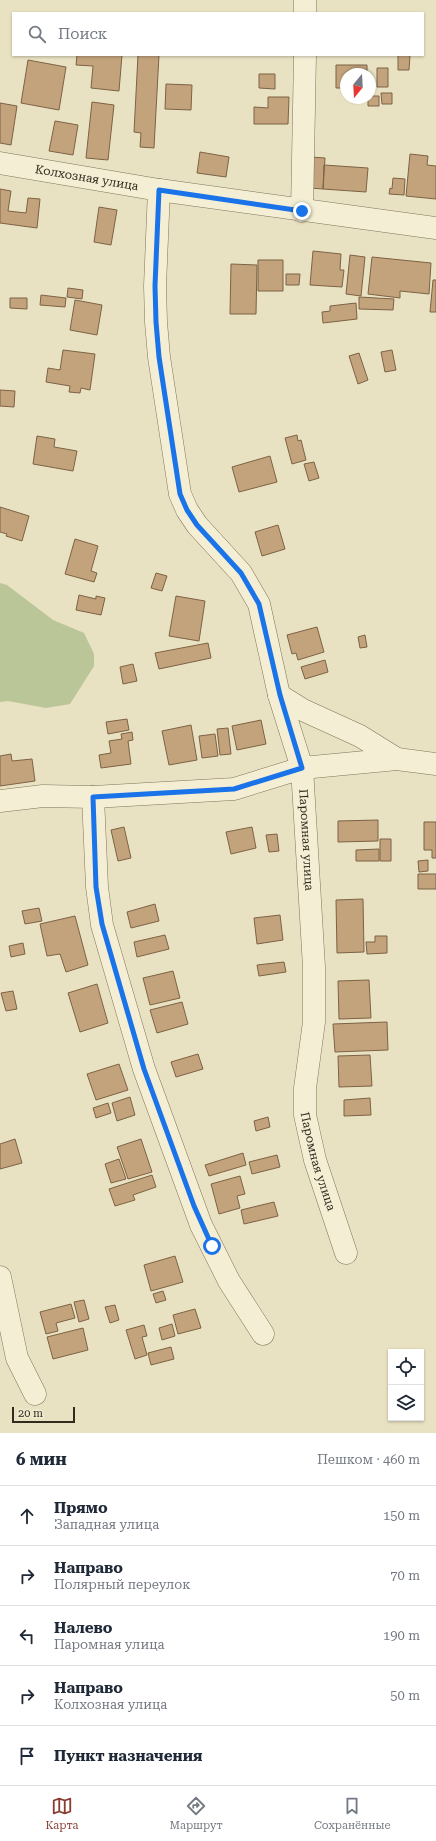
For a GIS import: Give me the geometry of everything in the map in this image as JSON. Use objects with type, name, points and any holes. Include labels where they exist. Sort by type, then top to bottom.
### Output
[{"type":"street","points":[[305,0],[305,12]]},
{"type":"street","points":[[302,211],[304,56]]},
{"type":"street","name":"Колхозная улица","points":[[0,163],[159,190],[302,211],[436,228]]},
{"type":"street","name":"Паромная улица","points":[[159,190],[155,286],[156,322],[159,357],[180,494],[187,510],[197,525],[241,573],[254,593],[264,620],[280,695],[302,768],[314,967],[314,1022],[305,1088],[305,1115],[315,1160],[346,1253]]},
{"type":"street","points":[[280,695],[303,710],[360,736],[397,759]]},
{"type":"street","points":[[0,801],[43,796],[93,797],[234,789],[302,768],[397,759],[436,764]]},
{"type":"street","points":[[93,797],[96,887],[102,924],[144,1069],[201,1224],[229,1281],[263,1334]]},
{"type":"street","points":[[0,1277],[17,1358],[35,1394]]},
{"type":"green space","points":[[0,583],[7,585],[53,620],[84,633],[94,654],[94,666],[70,704],[46,708],[8,701],[0,702]]},
{"type":"building","points":[[77,56],[122,56],[119,91],[91,88],[93,66],[76,65]]},
{"type":"building","points":[[138,56],[159,56],[154,148],[140,147],[141,133],[134,132]]},
{"type":"building","points":[[398,56],[410,56],[409,70],[398,70]]},
{"type":"building","points":[[28,60],[66,67],[59,110],[21,103]]},
{"type":"building","points":[[336,65],[367,65],[367,68],[340,68],[340,88],[336,88]]},
{"type":"building","points":[[377,68],[388,68],[388,87],[377,87]]},
{"type":"building","points":[[259,74],[275,74],[275,89],[259,88]]},
{"type":"building","points":[[166,84],[192,85],[191,110],[165,109]]},
{"type":"building","points":[[381,93],[392,93],[392,104],[382,104]]},
{"type":"building","points":[[376,96],[379,96],[379,106],[368,106],[368,104],[376,104]]},
{"type":"building","points":[[268,97],[289,97],[288,124],[254,124],[254,107],[268,108]]},
{"type":"building","points":[[92,102],[114,105],[108,160],[86,158]]},
{"type":"building","points":[[0,103],[17,106],[11,145],[0,143]]},
{"type":"building","points":[[55,121],[78,125],[73,155],[49,151]]},
{"type":"building","points":[[200,152],[229,157],[226,177],[197,173]]},
{"type":"building","points":[[410,154],[428,156],[427,165],[436,166],[436,199],[406,196]]},
{"type":"building","points":[[311,157],[325,158],[323,189],[309,188]]},
{"type":"building","points":[[324,165],[368,168],[366,192],[323,189]]},
{"type":"building","points":[[393,178],[405,179],[404,195],[389,194],[390,188],[392,189]]},
{"type":"building","points":[[0,189],[11,191],[8,211],[26,213],[28,198],[40,199],[37,228],[0,223]]},
{"type":"building","points":[[99,207],[117,210],[111,245],[94,242]]},
{"type":"building","points":[[313,251],[341,254],[340,270],[344,270],[342,287],[310,285]]},
{"type":"building","points":[[350,255],[365,257],[361,296],[346,294]]},
{"type":"building","points":[[372,257],[431,263],[429,294],[400,291],[400,298],[368,294]]},
{"type":"building","points":[[258,260],[283,260],[283,291],[258,291]]},
{"type":"building","points":[[231,264],[257,265],[256,314],[230,314]]},
{"type":"building","points":[[286,274],[300,274],[299,285],[286,285]]},
{"type":"building","points":[[433,280],[436,280],[436,312],[430,312]]},
{"type":"building","points":[[68,288],[83,290],[82,299],[67,297]]},
{"type":"building","points":[[41,295],[66,298],[65,307],[40,305]]},
{"type":"building","points":[[359,297],[394,299],[393,310],[359,309]]},
{"type":"building","points":[[10,298],[27,298],[27,309],[10,308]]},
{"type":"building","points":[[75,300],[102,305],[97,335],[70,330]]},
{"type":"building","points":[[356,303],[357,319],[323,323],[322,312],[330,311],[330,306]]},
{"type":"building","points":[[63,350],[95,354],[90,390],[81,388],[80,393],[69,392],[70,386],[46,382],[48,368],[60,370]]},
{"type":"building","points":[[392,350],[396,370],[385,372],[381,352]]},
{"type":"building","points":[[359,353],[368,380],[358,384],[349,356]]},
{"type":"building","points":[[0,390],[15,391],[14,407],[0,406]]},
{"type":"building","points":[[297,435],[298,441],[301,440],[306,460],[292,464],[285,438]]},
{"type":"building","points":[[37,436],[55,439],[54,447],[77,451],[73,471],[33,464]]},
{"type":"building","points":[[270,456],[277,482],[239,492],[232,467]]},
{"type":"building","points":[[314,462],[319,478],[309,481],[304,464]]},
{"type":"building","points":[[0,507],[29,516],[22,541],[6,536],[7,534],[0,532]]},
{"type":"building","points":[[278,525],[285,549],[262,556],[255,532]]},
{"type":"building","points":[[75,539],[98,546],[91,571],[97,573],[94,582],[65,574]]},
{"type":"building","points":[[156,573],[167,576],[162,591],[151,588]]},
{"type":"building","points":[[79,595],[96,599],[96,596],[105,598],[101,615],[76,610]]},
{"type":"building","points":[[176,596],[205,601],[199,641],[169,636]]},
{"type":"building","points":[[317,627],[324,652],[298,660],[296,653],[292,654],[287,635]]},
{"type":"building","points":[[365,635],[367,647],[360,648],[358,637]]},
{"type":"building","points":[[208,643],[211,658],[159,669],[155,653]]},
{"type":"building","points":[[325,660],[328,672],[305,679],[301,667]]},
{"type":"building","points":[[133,664],[137,681],[123,684],[120,667]]},
{"type":"building","points":[[127,719],[129,730],[108,734],[106,722]]},
{"type":"building","points":[[261,720],[266,744],[237,750],[232,726]]},
{"type":"building","points":[[191,725],[197,760],[169,765],[162,731]]},
{"type":"building","points":[[228,728],[231,754],[220,755],[217,729]]},
{"type":"building","points":[[132,732],[133,740],[128,741],[131,764],[101,768],[99,755],[111,753],[109,741],[122,739],[121,734]]},
{"type":"building","points":[[215,734],[218,756],[202,758],[199,736]]},
{"type":"building","points":[[11,754],[12,761],[32,759],[35,781],[0,786],[0,756]]},
{"type":"building","points":[[378,820],[378,841],[338,842],[338,821]]},
{"type":"building","points":[[424,822],[436,822],[436,858],[432,858],[432,850],[424,850]]},
{"type":"building","points":[[124,827],[131,858],[118,861],[111,830]]},
{"type":"building","points":[[252,827],[256,848],[231,854],[226,832]]},
{"type":"building","points":[[277,834],[279,851],[269,852],[266,835]]},
{"type":"building","points":[[380,839],[391,839],[391,861],[380,861]]},
{"type":"building","points":[[379,849],[379,861],[356,861],[356,850]]},
{"type":"building","points":[[428,860],[428,871],[419,872],[418,861]]},
{"type":"building","points":[[418,874],[436,874],[436,889],[418,889]]},
{"type":"building","points":[[363,899],[364,952],[337,953],[336,900]]},
{"type":"building","points":[[155,904],[159,921],[131,928],[127,912]]},
{"type":"building","points":[[39,908],[42,921],[25,924],[22,911]]},
{"type":"building","points":[[280,915],[283,940],[257,944],[254,918]]},
{"type":"building","points":[[75,916],[88,965],[66,972],[60,954],[47,956],[40,924]]},
{"type":"building","points":[[165,935],[169,949],[137,957],[134,942]]},
{"type":"building","points":[[375,936],[387,936],[387,953],[367,954],[366,942],[375,942]]},
{"type":"building","points":[[23,943],[25,954],[11,957],[9,946]]},
{"type":"building","points":[[284,962],[286,972],[259,976],[257,965]]},
{"type":"building","points":[[173,971],[180,998],[150,1005],[143,978]]},
{"type":"building","points":[[369,980],[371,1018],[339,1019],[338,981]]},
{"type":"building","points":[[97,984],[108,1023],[80,1032],[68,993]]},
{"type":"building","points":[[13,991],[17,1009],[6,1011],[1,993]]},
{"type":"building","points":[[182,1002],[188,1024],[157,1033],[150,1010]]},
{"type":"building","points":[[387,1022],[388,1050],[335,1052],[333,1024]]},
{"type":"building","points":[[198,1054],[203,1069],[176,1077],[171,1062]]},
{"type":"building","points":[[370,1055],[372,1086],[339,1087],[338,1056]]},
{"type":"building","points":[[119,1064],[128,1090],[96,1100],[87,1074]]},
{"type":"building","points":[[130,1097],[135,1115],[117,1121],[112,1103]]},
{"type":"building","points":[[370,1098],[371,1115],[344,1116],[344,1100]]},
{"type":"building","points":[[108,1103],[111,1113],[96,1118],[93,1108]]},
{"type":"building","points":[[268,1117],[270,1127],[256,1131],[254,1121]]},
{"type":"building","points":[[15,1139],[22,1163],[0,1169],[0,1144]]},
{"type":"building","points":[[141,1139],[152,1172],[128,1179],[117,1147]]},
{"type":"building","points":[[243,1153],[246,1165],[209,1176],[205,1165]]},
{"type":"building","points":[[277,1155],[280,1167],[252,1174],[249,1162]]},
{"type":"building","points":[[119,1159],[126,1179],[111,1183],[105,1164]]},
{"type":"building","points":[[152,1175],[156,1187],[133,1195],[135,1200],[115,1206],[109,1189]]},
{"type":"building","points":[[240,1176],[245,1194],[237,1196],[240,1208],[219,1214],[211,1184]]},
{"type":"building","points":[[274,1202],[278,1216],[244,1224],[241,1210]]},
{"type":"building","points":[[175,1256],[183,1282],[151,1291],[144,1265]]},
{"type":"building","points":[[163,1291],[166,1300],[156,1303],[153,1294]]},
{"type":"building","points":[[84,1300],[89,1319],[79,1322],[74,1302]]},
{"type":"building","points":[[71,1304],[75,1318],[56,1323],[58,1331],[46,1334],[40,1312]]},
{"type":"building","points":[[115,1305],[119,1320],[110,1323],[105,1307]]},
{"type":"building","points":[[195,1309],[201,1328],[178,1334],[173,1315]]},
{"type":"building","points":[[172,1324],[175,1336],[162,1340],[159,1328]]},
{"type":"building","points":[[144,1325],[147,1336],[142,1337],[147,1355],[135,1359],[126,1330]]},
{"type":"building","points":[[83,1328],[88,1350],[53,1359],[47,1337]]},
{"type":"building","points":[[171,1347],[174,1359],[151,1365],[148,1353]]},
{"type":"route","points":[[212,1246],[194,1206],[144,1069],[102,924],[96,887],[93,797],[234,789],[302,768],[280,695],[264,620],[259,604],[252,589],[241,573],[197,525],[187,510],[180,494],[176,477],[159,357],[155,286],[159,190],[302,211]]}]
